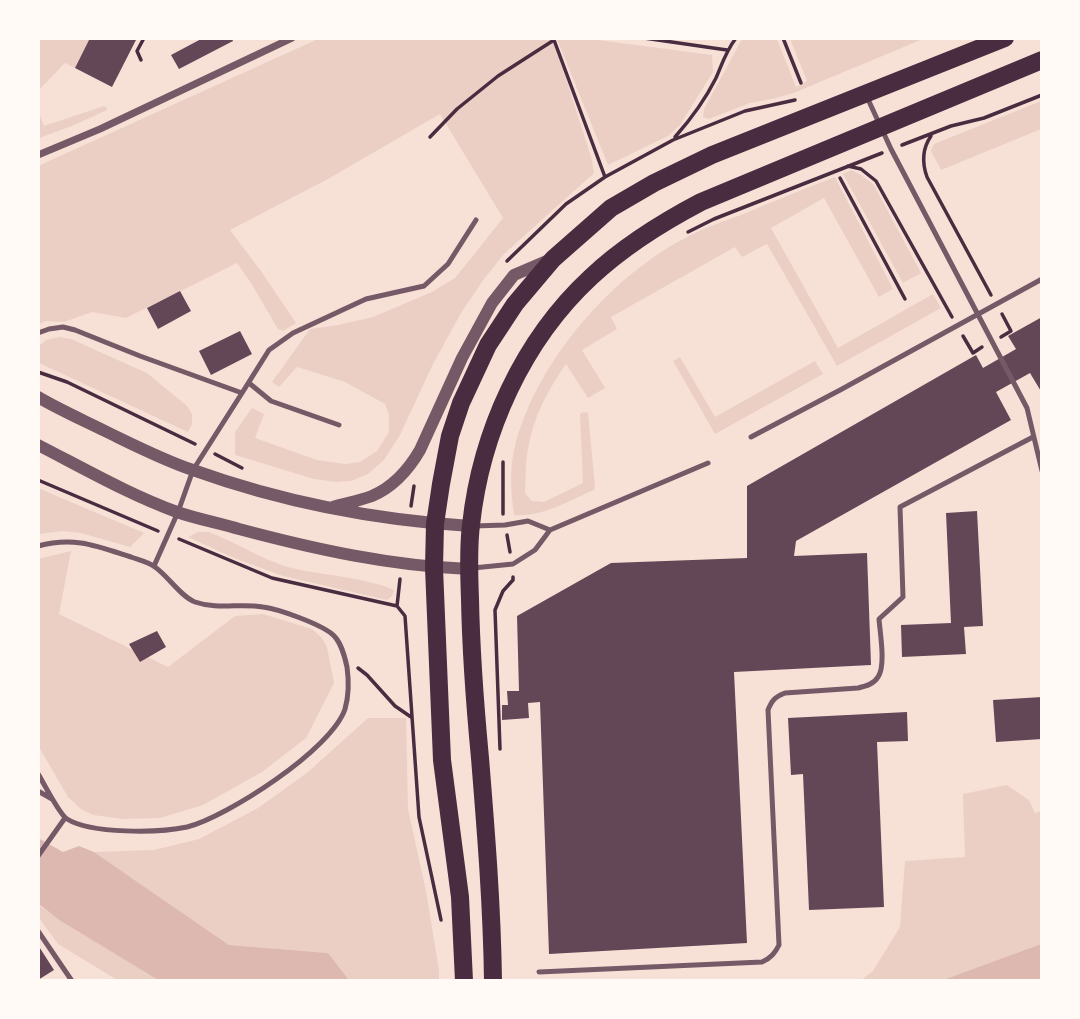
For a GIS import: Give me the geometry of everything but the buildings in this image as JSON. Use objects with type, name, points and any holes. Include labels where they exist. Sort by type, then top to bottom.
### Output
[{"type":"main road","points":[[464,981],[460,897],[442,760],[434,568],[435,524],[450,436],[461,403],[488,345],[515,304],[553,259],[611,208],[654,183],[712,155],[1005,38]]},
{"type":"main road","points":[[493,981],[489,885],[474,686],[470,526],[482,461],[505,400],[525,359],[563,306],[591,277],[622,250],[651,230],[701,202],[1041,60]]},
{"type":"street","points":[[38,155],[100,129],[292,38]]},
{"type":"street","points":[[328,508],[382,491],[412,463],[462,358],[492,303],[514,275],[553,259]]},
{"type":"street","points":[[38,397],[150,453],[193,470],[282,497],[328,508],[435,524],[470,526]]},
{"type":"street","points":[[38,444],[99,477],[178,512],[288,542],[403,564],[469,569]]},
{"type":"lane","points":[[866,94],[891,149],[1027,408],[1041,471]]},
{"type":"lane","points":[[154,566],[193,470],[269,350],[293,332],[366,299],[424,286],[448,264],[476,220]]},
{"type":"lane","points":[[751,437],[1041,279]]},
{"type":"lane","points":[[38,333],[63,327],[75,330],[242,393]]},
{"type":"lane","points":[[249,383],[271,401],[339,425]]},
{"type":"lane","points":[[539,972],[762,962],[769,959],[779,944],[768,710],[771,703],[776,696],[785,693],[859,688],[870,685],[879,677],[882,666],[879,619],[903,597],[900,507],[1033,437]]},
{"type":"lane","points":[[469,569],[513,564],[535,550],[550,530],[708,463]]},
{"type":"lane","points":[[470,526],[528,521],[550,530]]},
{"type":"lane","points":[[38,546],[52,542],[89,543],[154,566],[193,601],[223,607],[264,607],[314,623],[335,635],[346,658],[350,684],[345,711],[327,736],[303,760],[222,813],[188,827],[156,832],[90,827],[65,818],[38,774]]},
{"type":"lane","points":[[38,791],[55,801]]},
{"type":"lane","points":[[38,856],[65,818]]},
{"type":"lane","points":[[38,931],[72,981]]},
{"type":"path","points":[[141,60],[137,51],[144,38]]},
{"type":"path","points":[[643,38],[727,50]]},
{"type":"path","points":[[673,140],[698,110],[716,78],[727,50],[736,38]]},
{"type":"path","points":[[783,38],[801,83]]},
{"type":"path","points":[[430,137],[457,109],[498,76],[553,39],[606,177]]},
{"type":"path","points":[[682,236],[714,219],[847,166],[1041,95]]},
{"type":"path","points":[[847,166],[861,169],[876,181],[973,353],[1011,331],[927,177],[923,166],[924,156],[926,143],[932,134]]},
{"type":"path","points":[[840,178],[905,299]]},
{"type":"path","points":[[150,453],[162,427]]},
{"type":"path","points":[[500,752],[495,610],[503,591],[513,580],[513,564],[503,512],[503,461]]},
{"type":"path","points":[[38,480],[272,578],[397,606],[405,616],[419,817],[441,922]]},
{"type":"path","points":[[346,658],[367,675],[395,706],[412,717]]},
{"type":"shaded area","points":[[553,38],[594,173],[504,254],[484,279],[461,313],[433,364],[400,435],[384,460],[368,474],[351,481],[314,479],[235,455],[235,432],[252,408],[264,414],[255,438],[317,460],[345,464],[360,462],[377,451],[389,432],[389,415],[385,404],[345,382],[297,367],[279,387],[272,382],[310,329],[373,317],[432,292],[455,278],[503,218],[440,114],[328,179],[230,230],[296,323],[283,331],[278,329],[237,263],[126,318],[92,312],[64,322],[46,321],[39,324],[38,166],[318,39]]},
{"type":"shaded area","points":[[39,39],[90,39],[75,68],[65,63],[39,90]]},
{"type":"shaded area","points":[[557,39],[591,39],[712,55],[713,72],[680,125],[668,136],[608,165]]},
{"type":"shaded area","points":[[742,39],[777,39],[796,87],[807,81],[790,39],[923,39],[796,92],[750,103],[709,119],[703,117],[704,109]]},
{"type":"shaded area","points":[[1041,101],[1041,129],[941,170],[931,151],[934,144]]},
{"type":"shaded area","points":[[104,106],[107,110],[39,138],[39,113],[44,126]]},
{"type":"shaded area","points":[[851,170],[874,185],[921,273],[903,283],[843,174]]},
{"type":"shaded area","points":[[835,177],[893,289],[879,297],[824,198],[771,228],[838,348],[933,294],[941,308],[837,366],[767,244],[742,257],[735,247],[611,317],[617,329],[582,350],[605,388],[588,398],[566,364],[547,394],[530,437],[525,493],[532,501],[544,502],[583,483],[580,414],[584,412],[588,413],[594,490],[545,511],[514,515],[512,463],[525,414],[559,352],[607,296],[634,272],[691,235]]},
{"type":"shaded area","points":[[59,337],[71,339],[147,373],[187,406],[192,414],[192,424],[188,432],[39,363],[39,346],[46,340]]},
{"type":"shaded area","points":[[680,357],[715,417],[815,361],[823,374],[715,434],[673,361]]},
{"type":"shaded area","points":[[38,488],[144,533],[130,547],[81,533],[62,531],[39,534]]},
{"type":"shaded area","points":[[198,532],[209,532],[288,567],[368,582],[394,590],[387,600],[283,576],[188,537]]},
{"type":"shaded area","points":[[71,551],[59,614],[168,667],[235,616],[263,614],[312,629],[327,647],[334,683],[306,738],[262,772],[203,805],[160,818],[123,819],[93,815],[81,809],[68,797],[39,747],[38,559]]},
{"type":"shaded area","points":[[368,718],[406,718],[408,809],[426,891],[439,980],[349,980],[328,953],[229,945],[94,852],[154,850],[199,839],[258,808],[308,772]]},
{"type":"shaded area","points":[[1007,785],[1029,800],[1035,813],[1041,811],[1041,944],[943,980],[860,981],[873,971],[900,927],[905,861],[965,857],[963,794]]},
{"type":"shaded area","points":[[38,838],[63,852],[79,846],[94,852],[229,945],[328,953],[349,980],[158,980],[59,920],[39,904]]},
{"type":"shaded area","points":[[38,904],[59,920],[158,980],[117,980],[58,944],[39,918]]},
{"type":"shaded area","points":[[1041,944],[1041,980],[943,980]]}]
